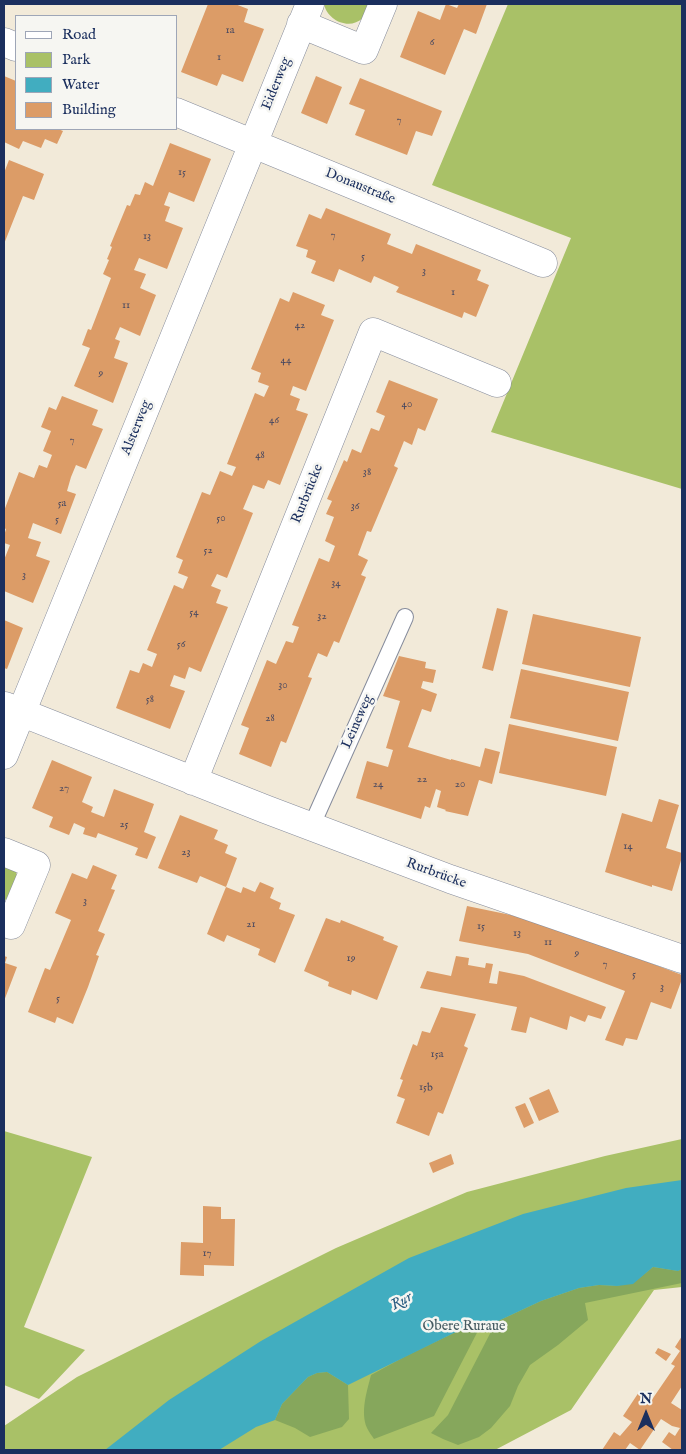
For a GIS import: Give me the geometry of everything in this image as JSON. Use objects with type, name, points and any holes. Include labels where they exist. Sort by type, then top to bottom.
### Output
[{"type":"street","name":"Eiderweg","points":[[252,143],[306,14],[364,50],[383,4]]},
{"type":"street","name":"Donaustraße","points":[[178,113],[543,263]]},
{"type":"street","name":"Alsterweg","points":[[4,755],[12,709],[252,143]]},
{"type":"street","name":"Rurbrücke","points":[[193,781],[373,332],[497,383]]},
{"type":"street","name":"Rurbrücke","points":[[12,709],[311,827],[450,879],[682,959]]},
{"type":"street","points":[[4,852],[36,865],[11,925],[4,922]]},
{"type":"lane","name":"Leineweg","points":[[311,827],[405,617]]},
{"type":"green space","points":[[324,4],[371,4],[363,18],[351,24],[345,24],[329,15]]},
{"type":"green space","points":[[508,4],[682,4],[682,489],[491,432],[571,238],[432,185]]},
{"type":"green space","points":[[4,859],[15,870],[17,883],[4,901]]},
{"type":"green space","points":[[4,1131],[92,1157],[24,1327],[85,1350],[39,1399],[4,1385]]},
{"type":"green space","name":"Obere Ruraue","points":[[682,1139],[682,1287],[654,1290],[571,1410],[495,1450],[4,1450],[4,1426],[77,1377],[336,1248],[467,1192],[605,1156]]},
{"type":"green space","points":[[653,1267],[678,1271],[682,1269],[682,1283],[585,1303],[588,1320],[530,1365],[518,1386],[510,1406],[491,1428],[479,1437],[458,1445],[431,1433],[448,1415],[496,1322],[541,1301],[579,1288],[599,1285],[617,1286],[637,1280]]},
{"type":"green space","points":[[481,1325],[434,1416],[374,1439],[367,1428],[364,1415],[371,1375],[458,1331]]},
{"type":"green space","points":[[327,1372],[348,1385],[349,1419],[342,1427],[310,1437],[295,1428],[275,1420],[282,1404],[308,1377],[317,1373]]},
{"type":"water","name":"Rur","points":[[682,1180],[682,1269],[678,1271],[653,1267],[633,1284],[617,1286],[599,1285],[579,1288],[541,1301],[496,1322],[458,1331],[348,1385],[327,1372],[317,1373],[308,1377],[282,1404],[275,1420],[256,1427],[219,1450],[105,1450],[169,1400],[261,1341],[409,1258],[523,1214],[626,1188]]},
{"type":"building","points":[[208,4],[235,4],[248,9],[244,22],[264,29],[243,82],[222,74],[217,86],[181,72]]},
{"type":"building","points":[[446,4],[457,8],[459,4],[487,4],[476,34],[464,29],[445,75],[400,57],[418,11],[440,20]]},
{"type":"building","points":[[4,76],[15,81],[15,130],[63,131],[57,144],[45,139],[41,148],[23,141],[19,149],[4,142]]},
{"type":"building","points":[[316,76],[342,87],[327,124],[301,113]]},
{"type":"building","points":[[360,78],[442,111],[432,136],[416,131],[407,155],[355,135],[365,110],[349,104]]},
{"type":"building","points":[[170,143],[211,159],[194,202],[169,192],[164,205],[170,207],[165,221],[183,228],[167,269],[139,258],[134,270],[146,274],[140,288],[156,295],[140,336],[120,327],[115,339],[120,341],[114,358],[128,363],[113,403],[74,386],[90,348],[82,345],[88,329],[91,330],[111,278],[103,274],[109,260],[107,259],[112,247],[110,246],[127,205],[130,206],[135,194],[140,195],[145,182],[153,186]]},
{"type":"building","points":[[9,160],[44,174],[34,200],[23,196],[4,244],[4,173]]},
{"type":"building","points":[[326,208],[391,234],[387,244],[412,254],[416,244],[481,270],[477,280],[489,285],[476,317],[464,312],[462,318],[396,292],[399,287],[374,276],[371,283],[339,269],[334,282],[311,273],[316,261],[306,257],[308,250],[296,246],[309,214],[321,219]]},
{"type":"building","points":[[293,292],[325,305],[321,315],[334,320],[306,391],[293,386],[290,395],[300,399],[296,410],[308,414],[280,485],[268,480],[264,489],[253,485],[243,509],[253,513],[227,578],[217,574],[211,586],[221,590],[216,603],[228,607],[201,672],[189,667],[185,679],[174,675],[170,686],[185,691],[170,729],[116,708],[130,670],[139,673],[143,663],[152,667],[157,654],[147,650],[174,585],[183,589],[188,577],[178,573],[183,560],[176,557],[202,492],[210,495],[220,471],[232,476],[236,467],[227,464],[255,393],[264,397],[269,386],[258,382],[261,373],[251,369],[280,298],[289,302]]},
{"type":"building","points":[[389,380],[438,399],[425,431],[418,428],[412,445],[404,441],[394,466],[398,468],[371,532],[367,531],[358,555],[368,560],[361,575],[366,577],[339,643],[334,641],[327,657],[318,653],[308,677],[312,678],[286,743],[281,741],[271,767],[239,754],[249,728],[241,725],[267,660],[276,664],[286,641],[293,643],[299,627],[292,625],[319,558],[329,562],[335,546],[325,541],[334,517],[326,514],[332,501],[327,499],[344,460],[347,462],[352,449],[361,453],[371,428],[379,431],[385,416],[376,412]]},
{"type":"building","points":[[62,396],[98,410],[92,425],[103,429],[86,469],[76,465],[71,477],[67,491],[76,494],[61,534],[33,523],[28,538],[41,542],[36,556],[50,561],[33,603],[4,591],[4,560],[10,545],[4,543],[6,529],[4,528],[4,511],[19,472],[34,478],[39,465],[47,468],[52,455],[43,451],[51,431],[41,427],[49,407],[56,410]]},
{"type":"building","points":[[497,608],[508,611],[493,671],[482,668]]},
{"type":"building","points":[[533,614],[641,637],[630,687],[522,664]]},
{"type":"building","points":[[4,620],[23,628],[7,669],[4,668]]},
{"type":"building","points":[[399,656],[426,662],[425,668],[436,670],[433,683],[423,681],[421,688],[437,694],[431,712],[422,709],[408,747],[480,767],[485,748],[500,752],[492,784],[479,780],[468,816],[445,811],[437,807],[441,791],[436,789],[430,808],[425,806],[421,819],[356,798],[367,761],[388,767],[393,750],[386,748],[400,701],[383,696]]},
{"type":"building","points":[[521,669],[629,692],[618,741],[510,718]]},
{"type":"building","points":[[509,724],[617,747],[606,796],[499,773]]},
{"type":"building","points":[[52,760],[92,777],[82,802],[93,807],[91,812],[104,817],[114,789],[154,804],[144,832],[156,837],[147,859],[135,855],[138,848],[98,833],[96,838],[83,834],[85,828],[74,823],[69,835],[49,827],[53,817],[32,808]]},
{"type":"building","points":[[659,799],[679,805],[666,848],[682,853],[672,891],[652,885],[652,887],[605,872],[622,813],[652,822]]},
{"type":"building","points":[[180,815],[218,830],[214,839],[228,845],[225,853],[237,858],[226,887],[200,876],[197,883],[158,868]]},
{"type":"building","points":[[93,865],[117,875],[111,889],[115,890],[98,931],[105,934],[96,955],[99,956],[88,987],[73,1024],[57,1017],[55,1023],[28,1012],[45,968],[50,970],[71,920],[55,913],[72,873],[87,879]]},
{"type":"building","points":[[260,882],[274,888],[270,898],[281,903],[279,909],[295,915],[275,963],[258,955],[260,949],[227,935],[224,942],[207,934],[226,887],[241,893],[243,887],[255,892]]},
{"type":"building","points":[[467,906],[540,921],[682,975],[671,1009],[651,1002],[637,1040],[626,1038],[623,1046],[605,1040],[625,991],[528,954],[459,941]]},
{"type":"building","points":[[326,918],[340,923],[341,920],[384,937],[383,940],[398,946],[377,1000],[352,990],[351,995],[328,986],[329,982],[304,971]]},
{"type":"building","points":[[4,956],[7,957],[5,963],[17,967],[4,1001]]},
{"type":"building","points":[[456,956],[469,958],[468,965],[485,968],[486,963],[493,964],[489,983],[497,984],[499,971],[524,976],[606,1007],[601,1019],[588,1015],[585,1022],[570,1016],[567,1030],[530,1017],[526,1033],[511,1030],[517,1007],[420,988],[427,971],[451,976]]},
{"type":"building","points":[[441,1007],[476,1014],[464,1046],[468,1048],[443,1114],[438,1112],[429,1136],[396,1123],[405,1099],[397,1096],[403,1080],[400,1079],[413,1044],[417,1046],[422,1031],[430,1033]]},
{"type":"building","points":[[549,1089],[559,1112],[539,1121],[529,1098]]},
{"type":"building","points":[[525,1103],[534,1123],[524,1128],[515,1107]]},
{"type":"building","points":[[451,1154],[454,1164],[433,1173],[429,1163]]},
{"type":"building","points":[[203,1206],[221,1207],[221,1219],[235,1219],[234,1266],[204,1265],[204,1276],[180,1275],[181,1242],[203,1243]]},
{"type":"building","points":[[682,1336],[682,1386],[671,1403],[682,1410],[682,1450],[673,1450],[662,1442],[669,1432],[675,1436],[680,1428],[672,1426],[661,1419],[640,1450],[630,1443],[625,1450],[602,1450],[614,1432],[620,1436],[632,1422],[623,1416],[639,1392],[651,1401],[675,1366],[671,1364],[680,1351],[675,1347]]},
{"type":"building","points":[[658,1348],[671,1354],[666,1361],[655,1353]]}]
